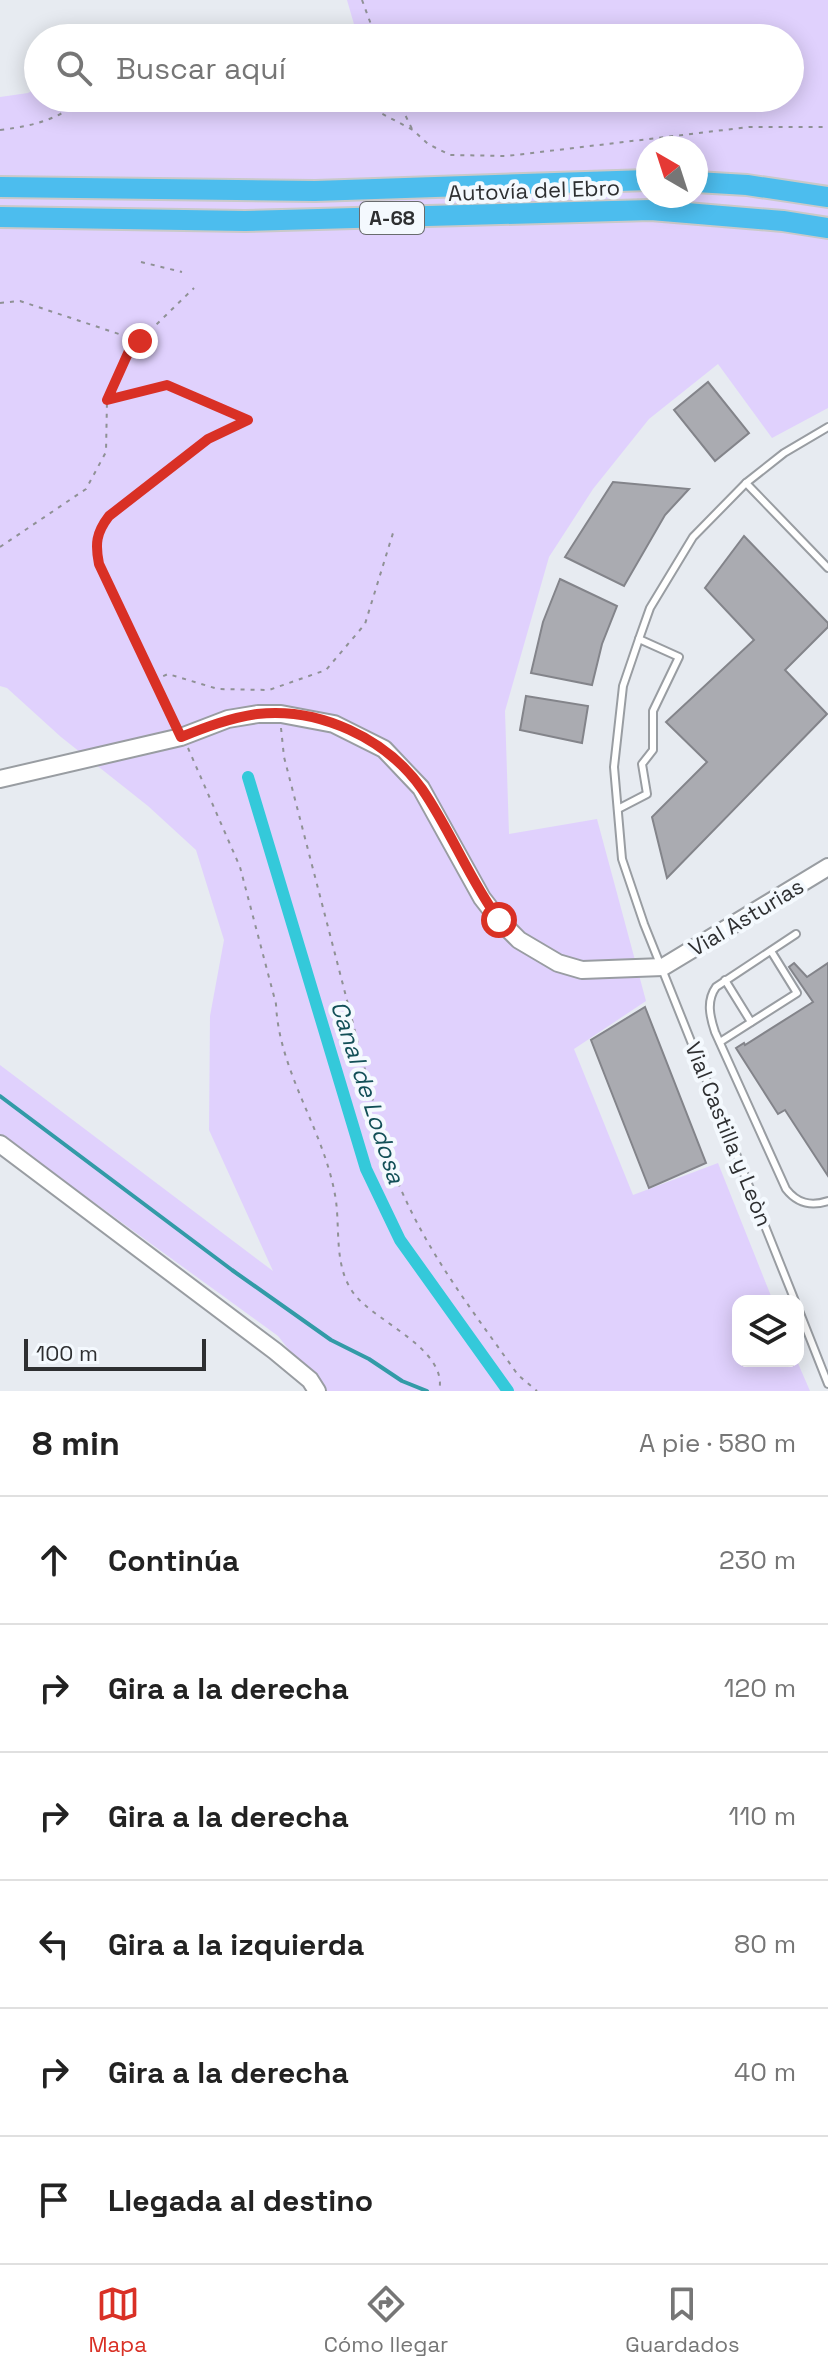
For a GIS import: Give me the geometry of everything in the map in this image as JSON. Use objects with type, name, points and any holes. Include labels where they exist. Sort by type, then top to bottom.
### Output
[{"type":"highway","name":"Autovía del Ebro","points":[[0,187],[315,191],[636,180]]},
{"type":"highway","points":[[708,183],[825,196]]},
{"type":"highway","name":"Autovía del Ebro","points":[[0,217],[245,221],[651,210],[783,221],[828,228]]},
{"type":"highway","points":[[783,221],[828,234]]},
{"type":"street","points":[[0,779],[181,737],[228,719],[281,714],[334,724],[384,749],[421,788],[482,898],[519,940],[558,963],[582,970],[663,967]]},
{"type":"street","name":"Vial Asturias","points":[[663,967],[828,867]]},
{"type":"street","points":[[0,1144],[275,1351],[310,1380],[317,1391]]},
{"type":"lane","name":"Vial Castilla y Leòn","points":[[793,1295],[644,924],[622,859],[614,767],[623,686],[639,639],[650,608],[693,537],[746,483],[784,453],[828,427]]},
{"type":"lane","points":[[746,483],[828,568]]},
{"type":"lane","points":[[618,809],[647,794],[642,764],[653,750],[653,711],[679,657],[639,639]]},
{"type":"lane","points":[[796,934],[716,987],[710,1001],[711,1021],[786,1189],[804,1204],[828,1201]]},
{"type":"lane","points":[[720,1042],[797,993],[771,951]]},
{"type":"lane","points":[[725,980],[751,1022]]},
{"type":"lane","points":[[804,1321],[825,1367],[828,1384]]},
{"type":"path","points":[[362,0],[371,24]]},
{"type":"path","points":[[0,130],[38,125],[66,112]]},
{"type":"path","points":[[379,112],[450,155],[507,156],[749,127],[828,127]]},
{"type":"path","points":[[402,112],[413,130]]},
{"type":"path","points":[[141,262],[182,272]]},
{"type":"path","points":[[0,547],[86,489],[106,452],[107,400],[129,351],[194,288]]},
{"type":"path","points":[[0,303],[20,301],[140,341]]},
{"type":"path","points":[[107,400],[167,385],[248,420],[208,439],[109,516],[99,528],[95,544],[99,564],[138,651],[192,755],[204,790],[240,867],[276,1004],[283,1055],[301,1093],[332,1186],[344,1273],[353,1294],[421,1348],[436,1366],[439,1391]]},
{"type":"path","points":[[154,680],[168,674],[218,689],[269,690],[326,670],[365,624],[393,533]]},
{"type":"path","points":[[281,714],[284,757],[386,1151],[399,1190],[429,1248],[518,1375],[537,1391]]},
{"type":"shaded area","points":[[347,0],[828,0],[828,408],[772,438],[718,364],[649,419],[593,489],[549,557],[505,711],[509,834],[597,819],[646,1001],[574,1049],[633,1195],[718,1163],[771,1295],[732,1295],[732,1367],[800,1367],[810,1391],[322,1391],[278,1336],[0,1134],[0,1065],[273,1271],[209,1130],[210,1016],[224,940],[196,850],[7,688],[0,686],[0,97],[24,94],[24,112],[804,112],[804,24],[354,24]]},
{"type":"building","points":[[708,382],[749,433],[715,461],[674,410]]},
{"type":"building","points":[[613,482],[689,489],[665,515],[624,586],[565,557]]},
{"type":"building","points":[[744,536],[828,623],[828,627],[785,670],[827,714],[667,878],[652,817],[707,762],[666,722],[754,640],[705,588]]},
{"type":"building","points":[[560,579],[617,606],[602,644],[592,685],[531,673],[543,622]]},
{"type":"building","points":[[526,696],[588,706],[582,743],[520,730]]},
{"type":"building","points":[[794,963],[807,977],[828,963],[828,1176],[785,1110],[778,1114],[736,1048],[813,1002],[789,967]]},
{"type":"building","points":[[645,1007],[706,1163],[649,1188],[591,1040]]},
{"type":"waterway","name":"Canal de Lodosa","points":[[248,777],[366,1169],[400,1240],[508,1391]]},
{"type":"waterway","points":[[0,1096],[331,1340],[369,1359],[402,1381],[427,1391]]},
{"type":"route","points":[[140,341],[129,351],[107,400],[167,385],[248,420],[208,439],[109,516],[99,528],[95,544],[99,564],[181,737],[228,719],[281,714],[334,724],[384,749],[421,788],[482,898],[499,920]]}]
